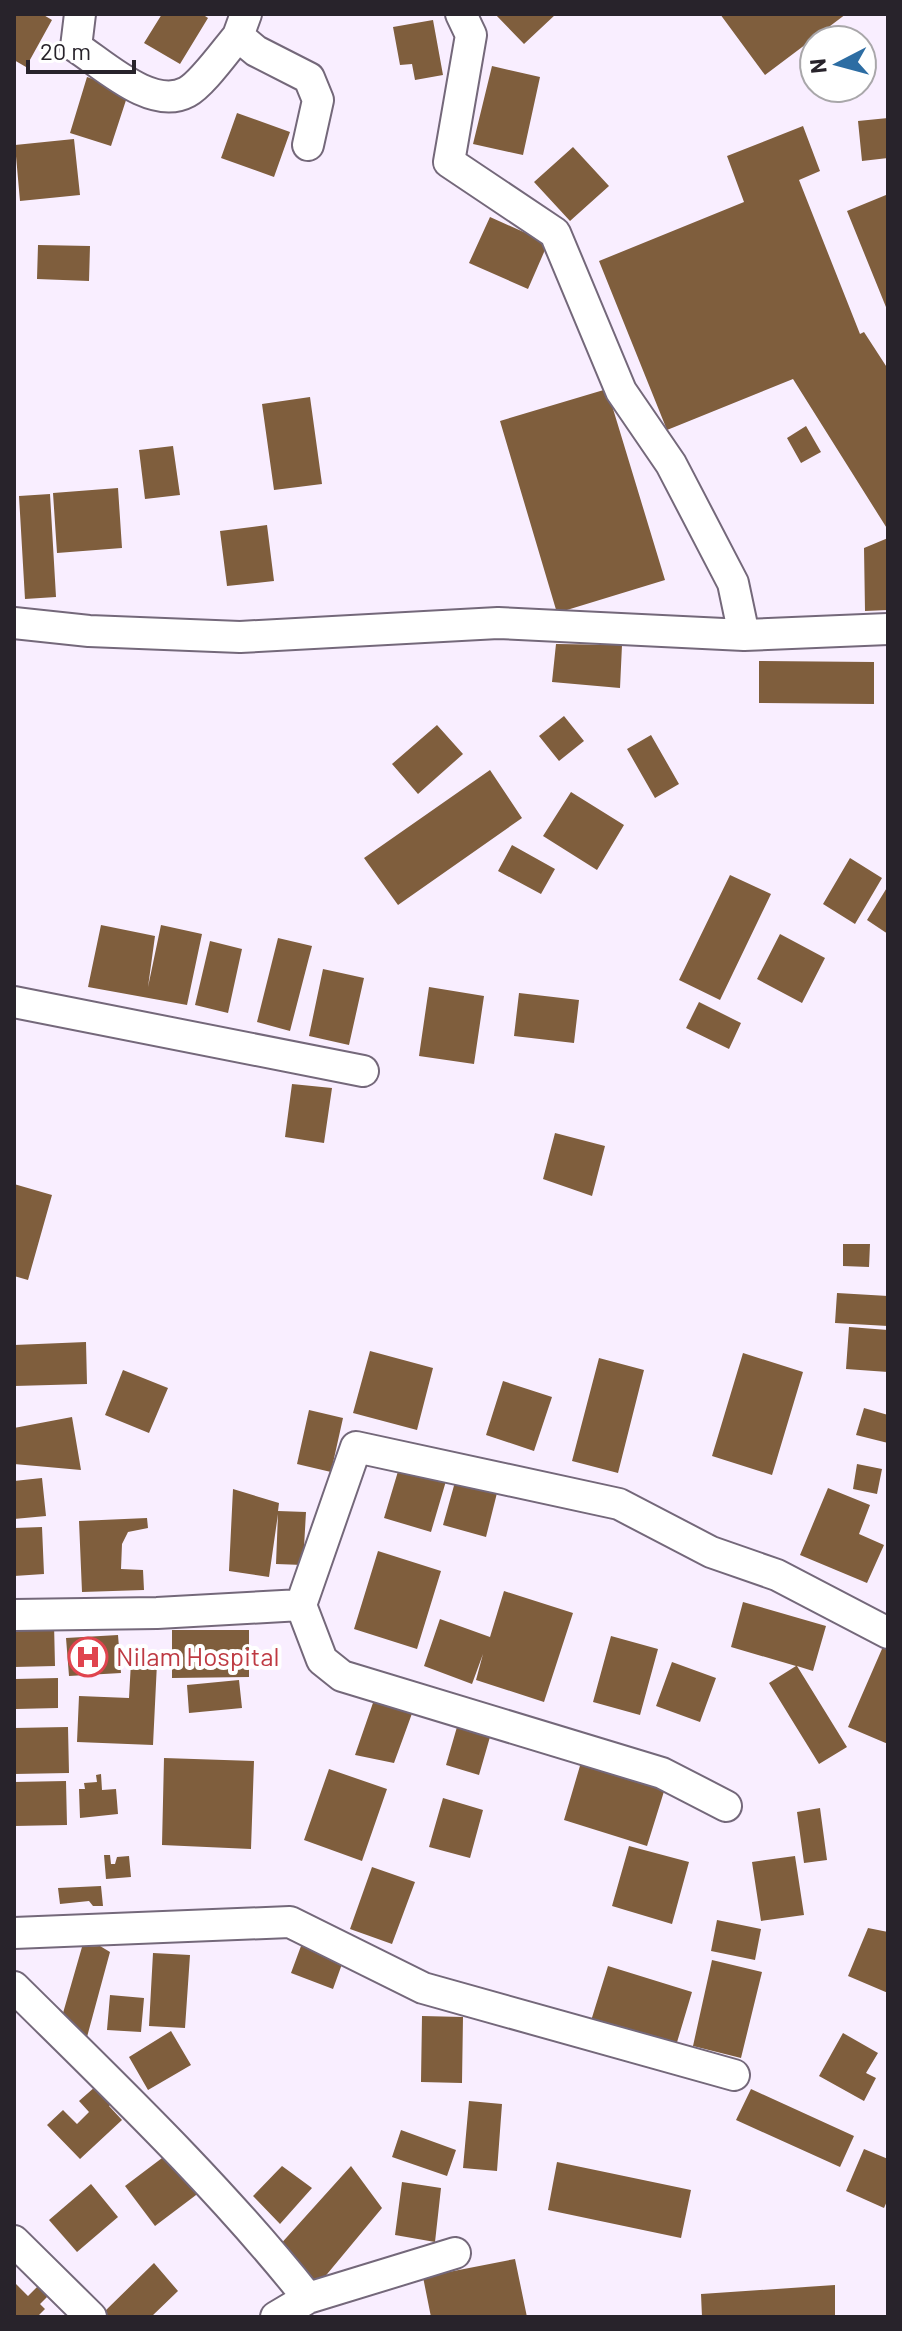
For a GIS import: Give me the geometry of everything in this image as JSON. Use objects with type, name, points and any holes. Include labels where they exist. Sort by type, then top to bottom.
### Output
[{"type":"street","points":[[80,14],[76,47],[133,85],[164,97],[188,92],[242,25],[256,51],[309,78],[318,100],[308,145]]},
{"type":"street","points":[[461,14],[471,35],[449,162],[555,233],[621,391],[671,464],[733,583],[744,635]]},
{"type":"street","points":[[14,623],[178,636],[240,637],[498,623],[744,635],[888,629]]},
{"type":"street","points":[[14,1002],[363,1071]]},
{"type":"street","points":[[726,1806],[662,1773],[342,1676],[322,1660],[301,1605],[356,1447],[619,1504],[711,1552],[777,1575],[888,1633]]},
{"type":"street","points":[[14,1615],[157,1613],[301,1605]]},
{"type":"street","points":[[14,1933],[290,1922],[423,1988],[734,2075]]},
{"type":"street","points":[[14,1987],[136,2108],[269,2249],[308,2298]]},
{"type":"street","points":[[14,2241],[91,2317]]},
{"type":"street","points":[[276,2317],[308,2298],[455,2253]]},
{"type":"building","points":[[14,14],[42,14],[52,20],[26,67],[14,60]]},
{"type":"building","points":[[162,14],[202,14],[208,18],[180,64],[144,43]]},
{"type":"building","points":[[495,14],[556,14],[524,44]]},
{"type":"building","points":[[720,14],[846,14],[833,24],[798,24],[798,50],[765,75]]},
{"type":"building","points":[[433,20],[443,75],[415,80],[412,64],[400,65],[393,27]]},
{"type":"building","points":[[492,66],[540,77],[523,155],[473,144]]},
{"type":"building","points":[[87,77],[129,91],[111,146],[70,133]]},
{"type":"building","points":[[237,113],[290,132],[274,177],[221,158]]},
{"type":"building","points":[[888,118],[888,158],[862,161],[858,121]]},
{"type":"building","points":[[803,126],[820,171],[799,180],[860,334],[864,332],[888,369],[888,530],[793,379],[667,430],[599,261],[744,202],[727,156]]},
{"type":"building","points":[[74,139],[80,195],[20,201],[15,145]]},
{"type":"building","points":[[573,147],[609,186],[570,221],[534,182]]},
{"type":"building","points":[[886,195],[888,201],[888,312],[847,211]]},
{"type":"building","points":[[490,217],[548,243],[528,289],[469,263]]},
{"type":"building","points":[[38,245],[90,246],[89,281],[37,279]]},
{"type":"building","points":[[607,389],[665,580],[557,613],[500,421]]},
{"type":"building","points":[[310,397],[322,484],[274,490],[262,404]]},
{"type":"building","points":[[806,426],[821,452],[801,463],[787,438]]},
{"type":"building","points":[[173,446],[180,495],[145,499],[139,450]]},
{"type":"building","points":[[118,488],[122,548],[57,553],[53,493]]},
{"type":"building","points":[[50,494],[56,597],[25,599],[19,496]]},
{"type":"building","points":[[267,525],[274,581],[227,586],[220,531]]},
{"type":"building","points":[[888,538],[888,610],[865,611],[864,548]]},
{"type":"building","points":[[556,644],[622,645],[620,688],[552,682]]},
{"type":"building","points":[[759,661],[874,662],[874,704],[759,703]]},
{"type":"building","points":[[564,716],[584,741],[559,761],[539,736]]},
{"type":"building","points":[[437,725],[463,754],[418,794],[392,764]]},
{"type":"building","points":[[651,735],[679,784],[655,798],[627,749]]},
{"type":"building","points":[[490,770],[522,818],[398,905],[364,858]]},
{"type":"building","points":[[571,792],[624,825],[597,870],[543,836]]},
{"type":"building","points":[[512,845],[555,869],[541,894],[498,871]]},
{"type":"building","points":[[850,858],[882,878],[855,924],[823,904]]},
{"type":"building","points":[[730,875],[771,894],[720,1000],[679,980]]},
{"type":"building","points":[[888,886],[888,934],[867,920]]},
{"type":"building","points":[[101,925],[155,936],[148,987],[161,925],[202,934],[187,1005],[88,987]]},
{"type":"building","points":[[780,934],[825,958],[802,1003],[757,979]]},
{"type":"building","points":[[278,938],[312,946],[290,1031],[257,1022]]},
{"type":"building","points":[[210,941],[242,949],[228,1013],[195,1005]]},
{"type":"building","points":[[323,969],[364,978],[349,1045],[309,1036]]},
{"type":"building","points":[[429,987],[484,996],[474,1064],[419,1056]]},
{"type":"building","points":[[519,993],[579,1000],[574,1043],[514,1036]]},
{"type":"building","points":[[699,1002],[741,1023],[729,1049],[686,1028]]},
{"type":"building","points":[[292,1084],[332,1088],[324,1143],[285,1137]]},
{"type":"building","points":[[555,1133],[605,1146],[592,1196],[543,1179]]},
{"type":"building","points":[[14,1184],[52,1195],[28,1280],[14,1276]]},
{"type":"building","points":[[843,1244],[870,1244],[869,1267],[843,1266]]},
{"type":"building","points":[[837,1293],[888,1296],[888,1326],[835,1323]]},
{"type":"building","points":[[849,1327],[888,1330],[888,1372],[846,1369]]},
{"type":"building","points":[[86,1342],[87,1384],[14,1386],[14,1345]]},
{"type":"building","points":[[370,1351],[433,1368],[417,1430],[353,1413]]},
{"type":"building","points":[[743,1353],[803,1372],[772,1475],[712,1456]]},
{"type":"building","points":[[599,1358],[644,1370],[618,1473],[572,1461]]},
{"type":"building","points":[[123,1370],[168,1388],[149,1433],[105,1415]]},
{"type":"building","points":[[503,1381],[552,1397],[534,1451],[486,1435]]},
{"type":"building","points":[[864,1408],[888,1415],[888,1443],[856,1435]]},
{"type":"building","points":[[309,1410],[343,1418],[331,1472],[297,1464]]},
{"type":"building","points":[[72,1417],[81,1470],[14,1464],[14,1428]]},
{"type":"building","points":[[857,1464],[882,1469],[877,1494],[853,1489]]},
{"type":"building","points":[[399,1468],[446,1481],[431,1532],[384,1518]]},
{"type":"building","points":[[42,1478],[46,1516],[14,1519],[14,1481]]},
{"type":"building","points":[[455,1482],[497,1493],[486,1537],[443,1525]]},
{"type":"building","points":[[828,1488],[870,1505],[859,1534],[884,1545],[867,1583],[800,1555]]},
{"type":"building","points":[[233,1489],[279,1503],[278,1511],[306,1512],[303,1565],[276,1564],[278,1514],[269,1577],[229,1571]]},
{"type":"building","points":[[147,1518],[148,1528],[128,1532],[122,1544],[121,1569],[143,1570],[144,1590],[82,1592],[79,1521]]},
{"type":"building","points":[[42,1527],[44,1574],[14,1576],[14,1528]]},
{"type":"building","points":[[378,1551],[441,1571],[417,1649],[354,1629]]},
{"type":"building","points":[[504,1591],[573,1613],[544,1702],[476,1680],[483,1654],[472,1684],[424,1666],[440,1619],[490,1637]]},
{"type":"building","points":[[743,1602],[826,1626],[813,1671],[797,1666],[847,1747],[819,1764],[769,1683],[796,1666],[731,1647]]},
{"type":"building","points":[[54,1623],[55,1666],[14,1667],[14,1625]]},
{"type":"building","points":[[172,1630],[249,1630],[249,1677],[172,1678]]},
{"type":"building","points":[[118,1635],[121,1673],[69,1676],[66,1638]]},
{"type":"building","points":[[611,1636],[658,1649],[640,1715],[593,1702]]},
{"type":"building","points":[[885,1642],[888,1643],[888,1744],[848,1727]]},
{"type":"building","points":[[131,1662],[157,1663],[153,1745],[77,1742],[79,1696],[129,1698]]},
{"type":"building","points":[[672,1662],[716,1678],[700,1722],[656,1706]]},
{"type":"building","points":[[58,1678],[58,1708],[16,1709],[15,1679]]},
{"type":"building","points":[[239,1680],[242,1708],[189,1713],[187,1685]]},
{"type":"building","points":[[375,1697],[414,1708],[394,1763],[355,1755]]},
{"type":"building","points":[[459,1720],[492,1730],[479,1775],[446,1765]]},
{"type":"building","points":[[68,1727],[69,1773],[14,1774],[14,1728]]},
{"type":"building","points":[[164,1758],[254,1761],[251,1849],[162,1845]]},
{"type":"building","points":[[582,1759],[666,1785],[647,1846],[564,1820]]},
{"type":"building","points":[[329,1769],[387,1789],[362,1861],[304,1840]]},
{"type":"building","points":[[101,1774],[102,1790],[116,1789],[118,1814],[80,1818],[79,1789],[85,1789],[84,1783],[97,1782],[96,1775]]},
{"type":"building","points":[[66,1781],[67,1825],[14,1826],[14,1782]]},
{"type":"building","points":[[443,1798],[483,1810],[470,1858],[429,1847]]},
{"type":"building","points":[[820,1808],[827,1860],[804,1863],[797,1812]]},
{"type":"building","points":[[629,1846],[689,1862],[672,1924],[612,1906]]},
{"type":"building","points":[[104,1855],[110,1855],[111,1864],[115,1864],[117,1857],[129,1856],[131,1877],[106,1879]]},
{"type":"building","points":[[795,1856],[804,1915],[761,1921],[752,1862]]},
{"type":"building","points":[[372,1867],[415,1882],[392,1944],[350,1929]]},
{"type":"building","points":[[101,1886],[103,1906],[93,1906],[89,1901],[60,1904],[58,1888]]},
{"type":"building","points":[[717,1920],[761,1929],[755,1960],[711,1951]]},
{"type":"building","points":[[868,1928],[888,1932],[888,1993],[848,1976]]},
{"type":"building","points":[[304,1938],[346,1953],[333,1989],[291,1973]]},
{"type":"building","points":[[100,1946],[110,1952],[87,2037],[73,2022],[61,2020],[82,1947]]},
{"type":"building","points":[[153,1953],[190,1955],[185,2028],[149,2026]]},
{"type":"building","points":[[712,1960],[762,1972],[741,2058],[693,2046]]},
{"type":"building","points":[[608,1966],[692,1992],[675,2049],[590,2024]]},
{"type":"building","points":[[110,1995],[144,1998],[141,2032],[107,2030]]},
{"type":"building","points":[[422,2016],[463,2017],[462,2083],[421,2082]]},
{"type":"building","points":[[171,2031],[191,2065],[148,2090],[129,2057]]},
{"type":"building","points":[[843,2033],[878,2053],[866,2073],[876,2078],[864,2101],[819,2076]]},
{"type":"building","points":[[96,2086],[122,2120],[80,2159],[47,2125],[63,2110],[77,2124],[89,2112],[79,2101]]},
{"type":"building","points":[[751,2089],[854,2136],[840,2167],[736,2120]]},
{"type":"building","points":[[469,2101],[502,2104],[497,2171],[463,2168]]},
{"type":"building","points":[[401,2130],[456,2150],[447,2176],[392,2157]]},
{"type":"building","points":[[864,2149],[888,2159],[888,2199],[884,2208],[846,2191]]},
{"type":"building","points":[[170,2152],[200,2192],[155,2226],[125,2186]]},
{"type":"building","points":[[557,2162],[691,2190],[681,2238],[548,2210]]},
{"type":"building","points":[[282,2166],[312,2188],[280,2224],[253,2196]]},
{"type":"building","points":[[351,2166],[382,2208],[318,2285],[278,2247]]},
{"type":"building","points":[[402,2182],[441,2188],[435,2242],[395,2235]]},
{"type":"building","points":[[91,2184],[118,2217],[77,2252],[49,2220]]},
{"type":"building","points":[[515,2259],[527,2317],[431,2317],[423,2277]]},
{"type":"building","points":[[154,2263],[178,2291],[151,2317],[105,2317],[103,2313]]},
{"type":"building","points":[[16,2284],[28,2296],[40,2284],[50,2294],[40,2304],[45,2309],[37,2317],[14,2317]]},
{"type":"building","points":[[835,2285],[835,2317],[702,2317],[701,2294]]},
{"type":"place","name":"Nilam Hospital","points":[[88,1657]]}]
